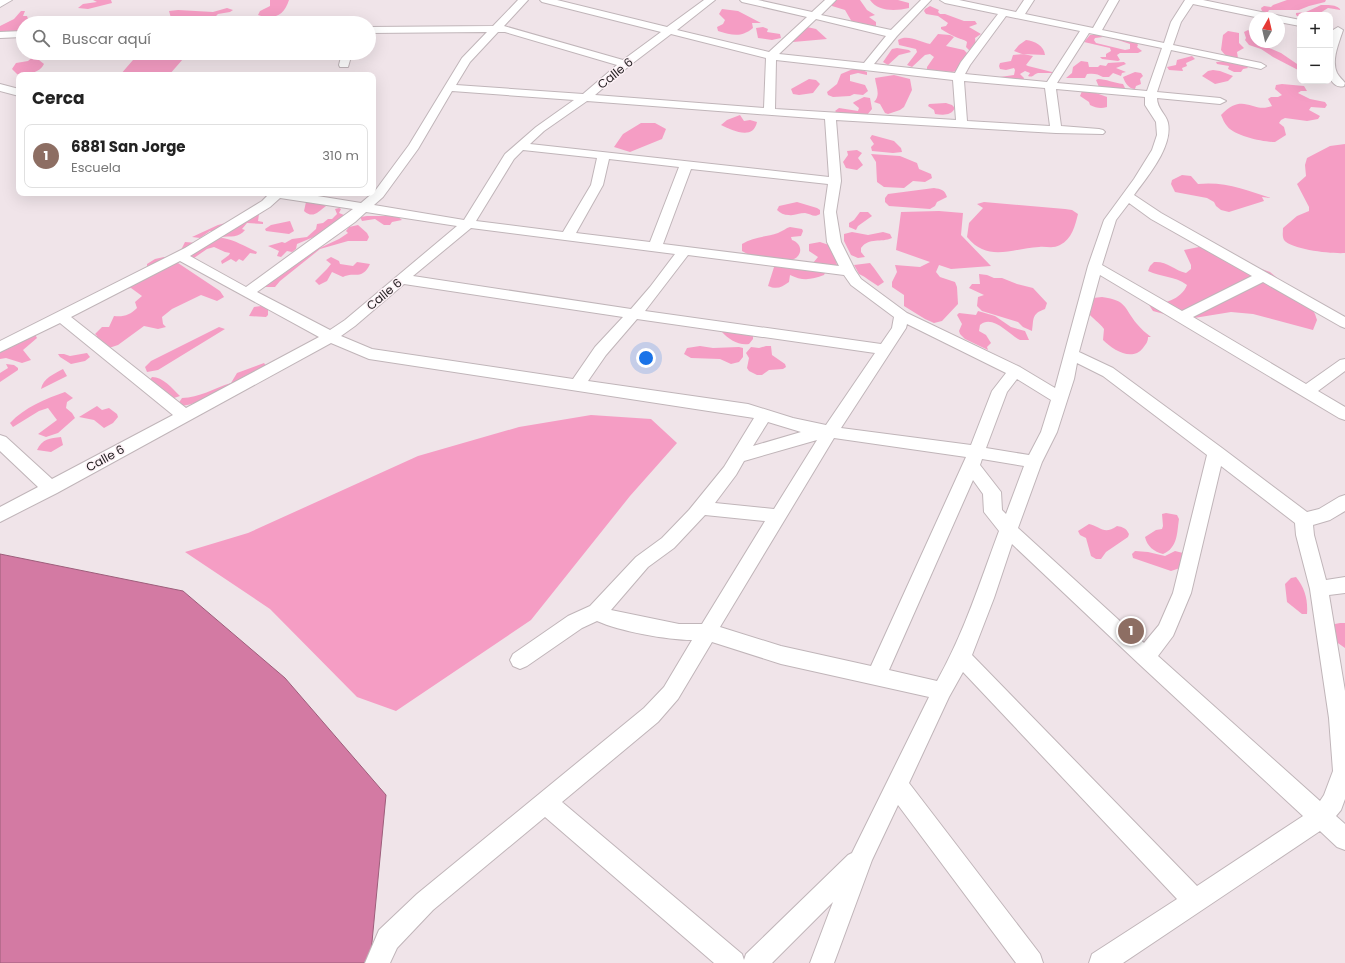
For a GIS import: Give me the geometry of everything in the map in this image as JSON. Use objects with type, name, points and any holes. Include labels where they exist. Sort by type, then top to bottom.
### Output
[{"type":"street","points":[[0,4],[7,0]]},
{"type":"street","points":[[247,293],[350,219],[379,194],[414,146],[466,60],[523,0]]},
{"type":"street","points":[[545,0],[771,56],[958,77],[1151,94],[1220,102]]},
{"type":"street","name":"Calle 6","points":[[0,515],[184,415],[319,344],[350,323],[453,235],[468,224],[509,157],[520,146],[540,129],[585,98],[625,64],[710,0]]},
{"type":"street","points":[[745,0],[892,34]]},
{"type":"street","points":[[769,112],[771,56],[831,0]]},
{"type":"street","points":[[866,67],[892,34],[926,0]]},
{"type":"street","points":[[945,0],[1261,66]]},
{"type":"street","points":[[1019,15],[1029,0]]},
{"type":"street","points":[[1056,130],[1050,85],[1114,0]]},
{"type":"street","points":[[822,963],[862,856],[942,691],[961,657],[985,598],[1008,529],[1034,462],[1049,432],[1066,378],[1070,354],[1079,328],[1095,266],[1110,220],[1158,150],[1163,135],[1162,122],[1151,105],[1151,94],[1176,22],[1190,0],[1249,13]]},
{"type":"street","points":[[962,124],[958,77],[965,64],[1004,12]]},
{"type":"street","points":[[1285,20],[1297,22]]},
{"type":"street","points":[[376,30],[495,28],[516,31],[625,64]]},
{"type":"street","points":[[1338,30],[1330,54],[1332,74],[1340,84]]},
{"type":"street","points":[[0,35],[16,34]]},
{"type":"street","points":[[344,65],[345,60]]},
{"type":"street","points":[[0,88],[16,92]]},
{"type":"street","points":[[450,88],[769,112],[1099,132]]},
{"type":"street","points":[[830,116],[835,181],[830,212],[834,242],[848,271],[856,282],[902,316],[1014,371],[1059,397]]},
{"type":"street","points":[[520,146],[835,181]]},
{"type":"street","points":[[567,236],[596,185],[604,156]]},
{"type":"street","points":[[655,247],[686,165]]},
{"type":"street","points":[[0,347],[180,256],[266,204],[273,196]]},
{"type":"street","points":[[294,196],[468,224],[848,271]]},
{"type":"street","points":[[1127,196],[1156,216],[1345,323]]},
{"type":"street","points":[[578,384],[587,368],[624,323],[646,301],[684,251]]},
{"type":"street","points":[[180,256],[247,293],[330,336],[369,354],[748,410],[792,424],[973,459],[1034,462]]},
{"type":"street","points":[[1095,266],[1345,414]]},
{"type":"street","points":[[1182,317],[1262,277]]},
{"type":"street","points":[[401,279],[634,314],[884,349]]},
{"type":"street","points":[[377,963],[388,940],[425,902],[651,715],[671,693],[725,602],[830,432],[899,328],[902,316]]},
{"type":"street","points":[[62,317],[184,415]]},
{"type":"street","points":[[1070,354],[1108,372],[1216,452],[1304,520],[1305,535],[1319,589],[1342,718],[1344,771],[1334,802],[1320,818],[1101,963]]},
{"type":"street","points":[[1306,391],[1345,364]]},
{"type":"street","points":[[876,677],[973,459],[1000,392],[1014,371]]},
{"type":"street","points":[[520,660],[575,622],[597,612],[642,562],[668,543],[701,508],[730,471],[764,415]]},
{"type":"street","points":[[738,457],[806,436],[830,432]]},
{"type":"street","points":[[0,441],[50,488]]},
{"type":"street","points":[[1145,657],[1166,630],[1182,593],[1216,452]]},
{"type":"street","points":[[973,459],[992,492],[993,512],[1008,529],[1320,818],[1345,839]]},
{"type":"street","points":[[1304,520],[1324,515],[1345,502]]},
{"type":"street","points":[[701,508],[779,516]]},
{"type":"street","points":[[1319,589],[1345,585]]},
{"type":"street","points":[[597,612],[612,619],[679,632],[708,632],[781,655],[942,691]]},
{"type":"street","points":[[961,657],[1194,900]]},
{"type":"street","points":[[897,785],[1031,963]]},
{"type":"street","points":[[546,802],[733,963]]},
{"type":"street","points":[[755,963],[844,877],[862,856]]},
{"type":"shaded area","points":[[93,0],[111,0],[112,3],[88,9],[78,8],[83,4],[97,2]]},
{"type":"shaded area","points":[[270,0],[289,0],[284,10],[276,16],[258,15],[260,11],[270,6]]},
{"type":"shaded area","points":[[831,0],[860,0],[867,10],[875,15],[869,17],[876,22],[876,27],[852,22],[845,10],[832,6]]},
{"type":"shaded area","points":[[870,0],[898,0],[909,3],[909,8],[899,10],[882,9],[873,4]]},
{"type":"shaded area","points":[[1287,0],[1326,0],[1325,2],[1299,10],[1269,10],[1268,12],[1263,12],[1261,10],[1264,6],[1271,7]]},
{"type":"shaded area","points":[[1321,5],[1334,6],[1341,10],[1328,8],[1322,12],[1306,12]]},
{"type":"shaded area","points":[[930,6],[939,10],[938,12],[940,14],[945,14],[964,21],[975,21],[977,24],[969,27],[981,34],[975,38],[976,46],[974,49],[969,50],[966,47],[966,41],[941,29],[941,27],[946,26],[948,23],[938,16],[926,14],[924,11],[925,9]]},
{"type":"shaded area","points":[[227,8],[233,10],[218,14],[216,16],[170,16],[169,11],[178,10],[213,12]]},
{"type":"shaded area","points":[[722,9],[738,11],[761,23],[752,23],[753,28],[749,31],[736,35],[718,31],[717,27],[723,24],[725,20],[719,14]]},
{"type":"shaded area","points":[[21,11],[25,11],[23,16],[17,16]]},
{"type":"shaded area","points":[[16,17],[16,33],[0,33],[0,26]]},
{"type":"shaded area","points":[[763,27],[768,29],[767,32],[780,34],[781,38],[772,40],[758,38],[756,28]]},
{"type":"shaded area","points":[[807,27],[816,29],[827,39],[793,42],[787,39],[795,30]]},
{"type":"shaded area","points":[[1228,31],[1239,33],[1239,43],[1244,48],[1237,52],[1238,58],[1228,57],[1221,50],[1223,35]]},
{"type":"shaded area","points":[[1249,31],[1249,45],[1245,40],[1246,38],[1244,32]]},
{"type":"shaded area","points":[[938,34],[950,35],[954,37],[946,46],[964,50],[967,53],[967,58],[957,71],[927,70],[927,67],[934,57],[930,54],[925,55],[912,67],[907,65],[917,52],[916,49],[899,45],[898,40],[902,38],[910,38],[930,44]]},
{"type":"shaded area","points":[[1090,35],[1099,35],[1103,37],[1095,38],[1094,40],[1096,43],[1125,50],[1130,49],[1130,44],[1112,38],[1136,42],[1138,45],[1137,47],[1142,51],[1138,53],[1120,53],[1117,55],[1120,60],[1118,61],[1102,59],[1100,57],[1106,57],[1106,54],[1111,51],[1110,48],[1084,42]]},
{"type":"shaded area","points":[[1026,40],[1038,44],[1043,49],[1045,55],[1022,54],[1014,51]]},
{"type":"shaded area","points":[[897,48],[909,50],[911,52],[899,55],[888,65],[883,62],[892,49]]},
{"type":"shaded area","points":[[1258,48],[1269,48],[1281,53],[1297,64],[1297,69],[1273,57]]},
{"type":"shaded area","points":[[1023,54],[1033,56],[1026,65],[1056,73],[1038,73],[1028,76],[1030,73],[1025,71],[1020,74],[1024,78],[1023,81],[1001,78],[1000,77],[1014,75],[1015,70],[1014,68],[1006,70],[1000,69],[1000,63],[1011,61],[1013,55]]},
{"type":"shaded area","points":[[1192,56],[1195,59],[1186,63],[1187,66],[1182,68],[1183,71],[1169,70],[1167,67],[1176,65],[1177,60]]},
{"type":"shaded area","points":[[39,60],[44,64],[35,72],[16,73],[12,69],[16,63]]},
{"type":"shaded area","points":[[133,60],[182,60],[172,72],[123,72]]},
{"type":"shaded area","points":[[1081,61],[1088,62],[1089,67],[1098,67],[1100,65],[1106,66],[1108,63],[1124,62],[1126,64],[1116,68],[1126,72],[1122,73],[1121,76],[1113,73],[1109,77],[1103,77],[1098,74],[1087,74],[1085,78],[1066,78],[1072,73],[1073,67]]},
{"type":"shaded area","points":[[1216,62],[1238,62],[1246,65],[1248,68],[1243,69],[1241,72],[1234,72],[1228,69],[1229,66],[1217,64]]},
{"type":"shaded area","points":[[853,69],[859,69],[867,72],[867,75],[858,73],[850,75],[850,81],[865,85],[868,91],[863,95],[854,94],[850,96],[833,97],[828,95],[827,92],[837,84],[841,74]]},
{"type":"shaded area","points":[[1213,70],[1233,76],[1228,81],[1215,84],[1202,76],[1208,71]]},
{"type":"shaded area","points":[[1135,72],[1141,73],[1143,76],[1140,79],[1141,84],[1136,86],[1135,89],[1128,85],[1123,77]]},
{"type":"shaded area","points":[[894,75],[910,79],[912,90],[904,107],[888,114],[885,113],[880,104],[874,102],[878,94],[875,78]]},
{"type":"shaded area","points":[[809,79],[816,80],[820,84],[813,93],[799,95],[793,94],[791,89]]},
{"type":"shaded area","points":[[1098,79],[1123,84],[1125,88],[1117,89],[1099,87],[1096,80]]},
{"type":"shaded area","points":[[1282,84],[1304,86],[1307,91],[1301,91],[1298,93],[1310,99],[1325,102],[1327,105],[1325,108],[1311,107],[1309,110],[1320,116],[1318,119],[1307,121],[1285,118],[1281,120],[1279,123],[1284,127],[1286,135],[1275,142],[1256,140],[1236,133],[1226,125],[1221,115],[1229,108],[1242,104],[1265,108],[1272,106],[1268,99],[1282,95],[1275,89],[1276,85]]},
{"type":"shaded area","points":[[1082,91],[1096,93],[1107,97],[1107,107],[1098,108],[1090,105],[1089,102],[1080,96]]},
{"type":"shaded area","points":[[864,97],[870,98],[872,109],[867,115],[838,114],[835,111],[839,108],[858,111],[859,108],[853,103]]},
{"type":"shaded area","points":[[946,103],[955,108],[951,112],[941,115],[935,114],[934,110],[928,106],[929,104]]},
{"type":"shaded area","points":[[740,115],[744,121],[750,120],[757,122],[755,128],[747,133],[736,131],[721,125],[727,120]]},
{"type":"shaded area","points":[[641,123],[655,123],[666,129],[662,139],[630,152],[614,147],[623,134]]},
{"type":"shaded area","points":[[872,135],[894,141],[901,148],[902,152],[893,153],[872,151],[871,147],[874,144],[870,138]]},
{"type":"shaded area","points":[[1345,144],[1345,253],[1313,251],[1288,243],[1283,238],[1283,228],[1297,216],[1309,211],[1309,207],[1297,184],[1306,176],[1305,165],[1307,158],[1330,146]]},
{"type":"shaded area","points":[[857,150],[862,153],[858,158],[863,165],[857,170],[846,168],[843,162],[848,155],[847,151]]},
{"type":"shaded area","points":[[871,154],[900,156],[917,163],[919,169],[931,174],[932,178],[925,182],[913,181],[904,188],[884,187],[877,182],[876,162]]},
{"type":"shaded area","points":[[1182,175],[1191,176],[1198,184],[1208,183],[1226,185],[1271,198],[1262,197],[1264,201],[1229,212],[1221,210],[1214,202],[1207,198],[1175,192],[1171,184],[1172,180]]},
{"type":"shaded area","points":[[934,188],[942,190],[947,197],[937,202],[935,206],[930,209],[889,206],[885,202],[885,198],[888,194]]},
{"type":"shaded area","points":[[306,202],[317,202],[326,206],[313,215],[304,211]]},
{"type":"shaded area","points":[[797,202],[817,208],[820,210],[820,214],[816,216],[805,213],[787,215],[782,214],[777,210],[779,206]]},
{"type":"shaded area","points":[[984,202],[1065,209],[1072,210],[1078,214],[1070,236],[1057,246],[992,252],[983,250],[967,237],[969,223],[983,208],[977,204]]},
{"type":"shaded area","points":[[335,209],[341,209],[339,213],[344,215],[341,218],[323,233],[297,244],[296,249],[292,252],[287,251],[281,257],[277,256],[279,251],[268,246],[282,242],[285,243],[292,239],[307,237],[316,229],[317,224],[323,223],[328,219],[332,219],[337,214]]},
{"type":"shaded area","points":[[939,211],[963,213],[961,235],[991,266],[951,269],[939,265],[936,272],[940,277],[955,282],[957,287],[958,304],[942,321],[934,323],[904,306],[904,295],[892,287],[892,282],[897,272],[895,265],[920,267],[930,262],[896,250],[901,212]]},
{"type":"shaded area","points":[[860,212],[868,212],[872,216],[858,226],[856,230],[849,227],[849,223],[854,220]]},
{"type":"shaded area","points":[[259,214],[258,221],[263,222],[263,224],[247,223],[242,229],[245,230],[243,233],[221,237],[222,233],[210,231],[200,238],[192,237],[218,225]]},
{"type":"shaded area","points":[[397,216],[402,220],[392,222],[390,225],[384,225],[375,219],[362,221],[360,217]]},
{"type":"shaded area","points":[[290,221],[294,231],[289,234],[266,231],[265,229],[271,225]]},
{"type":"shaded area","points":[[358,225],[367,233],[369,237],[367,241],[348,241],[320,249],[280,281],[275,287],[261,287],[267,281],[285,273],[309,253],[339,239],[348,233],[346,231],[349,227]]},
{"type":"shaded area","points":[[790,227],[802,229],[803,231],[801,236],[791,237],[792,240],[800,247],[800,253],[792,260],[751,256],[742,251],[742,244],[746,242],[755,238],[778,233]]},
{"type":"shaded area","points":[[852,232],[868,235],[883,232],[890,234],[892,238],[868,242],[861,248],[861,252],[865,257],[858,258],[851,255],[844,241],[844,234]]},
{"type":"shaded area","points":[[223,238],[236,242],[257,252],[256,254],[250,253],[243,261],[239,259],[236,262],[231,259],[222,264],[221,261],[230,253],[214,247],[207,249],[194,258],[181,250],[185,242],[197,243],[202,239]]},
{"type":"shaded area","points":[[820,242],[832,246],[837,265],[816,265],[813,263],[818,257],[809,251],[809,244]]},
{"type":"shaded area","points":[[1199,247],[1217,249],[1242,262],[1270,272],[1276,277],[1283,287],[1311,308],[1317,320],[1313,330],[1253,314],[1231,312],[1188,319],[1153,311],[1149,305],[1160,304],[1176,298],[1187,285],[1173,278],[1148,271],[1150,266],[1154,262],[1159,262],[1186,273],[1191,269],[1191,265],[1184,250]]},
{"type":"shaded area","points":[[164,257],[178,263],[220,291],[224,297],[217,301],[201,295],[172,309],[162,317],[163,324],[166,327],[158,329],[144,326],[118,345],[109,348],[95,341],[97,336],[95,334],[102,327],[109,327],[114,316],[127,315],[137,308],[135,302],[142,296],[131,288],[124,289],[147,267],[147,264],[155,259]]},
{"type":"shaded area","points":[[331,257],[339,261],[340,264],[353,266],[357,262],[370,264],[364,272],[358,275],[347,275],[343,277],[332,272],[327,281],[319,285],[315,281],[331,264],[326,260]]},
{"type":"shaded area","points":[[870,263],[884,282],[878,286],[859,274],[854,265]]},
{"type":"shaded area","points":[[775,264],[822,271],[825,273],[824,275],[811,279],[799,278],[790,275],[789,282],[782,287],[774,288],[768,286]]},
{"type":"shaded area","points":[[979,274],[994,278],[1002,278],[1033,288],[1047,303],[1045,309],[1035,315],[1032,331],[1023,327],[1018,322],[982,311],[977,306],[978,297],[984,295],[969,288],[972,284],[980,284]]},
{"type":"shaded area","points":[[1102,297],[1121,303],[1139,326],[1151,337],[1148,337],[1146,344],[1139,352],[1128,354],[1117,351],[1103,340],[1104,329],[1088,313],[1093,298]]},
{"type":"shaded area","points":[[254,307],[268,307],[268,315],[266,317],[249,316]]},
{"type":"shaded area","points":[[978,311],[995,316],[1011,327],[1025,331],[1029,340],[1020,340],[1001,326],[990,322],[985,322],[980,325],[979,331],[986,335],[991,343],[987,347],[988,350],[965,339],[959,331],[962,324],[957,315],[959,313],[976,315]]},
{"type":"shaded area","points":[[219,327],[225,329],[158,370],[147,372],[145,367],[151,361]]},
{"type":"shaded area","points":[[726,330],[753,336],[753,339],[749,344],[738,343],[727,337],[722,332]]},
{"type":"shaded area","points":[[34,332],[37,338],[23,350],[31,360],[22,363],[6,358],[0,359],[0,344]]},
{"type":"shaded area","points":[[700,346],[713,348],[743,348],[743,357],[739,362],[731,364],[720,359],[691,358],[684,354],[687,348]]},
{"type":"shaded area","points":[[771,346],[772,355],[785,364],[786,367],[783,369],[769,370],[762,375],[757,375],[749,371],[747,368],[749,358],[746,353],[751,347],[759,348]]},
{"type":"shaded area","points":[[87,353],[90,357],[85,361],[71,364],[58,354],[70,356]]},
{"type":"shaded area","points":[[264,363],[267,367],[245,376],[204,399],[182,406],[178,404],[182,398],[200,395],[231,383],[237,373]]},
{"type":"shaded area","points":[[6,364],[14,365],[18,368],[18,370],[0,382],[0,373],[8,368]]},
{"type":"shaded area","points":[[63,369],[67,376],[41,389],[46,379]]},
{"type":"shaded area","points":[[152,377],[156,377],[164,381],[180,396],[171,399],[149,381]]},
{"type":"shaded area","points":[[65,392],[73,398],[67,402],[66,408],[75,418],[58,433],[46,437],[38,434],[57,420],[48,408],[39,411],[13,427],[10,423],[29,408]]},
{"type":"shaded area","points":[[97,406],[102,410],[109,408],[117,414],[118,417],[113,423],[104,428],[94,420],[79,417]]},
{"type":"shaded area","points":[[591,415],[651,419],[677,443],[630,496],[531,620],[396,711],[357,697],[270,609],[185,552],[248,533],[418,456],[519,427]]},
{"type":"shaded area","points":[[61,437],[63,445],[51,452],[37,450],[44,441]]},
{"type":"shaded area","points":[[1166,513],[1177,515],[1179,519],[1174,544],[1172,548],[1163,554],[1151,548],[1145,537],[1156,530],[1162,529],[1162,514]]},
{"type":"shaded area","points":[[1089,524],[1103,530],[1113,529],[1117,526],[1121,527],[1129,534],[1128,537],[1106,552],[1101,559],[1096,559],[1091,556],[1086,538],[1080,535],[1078,531]]},
{"type":"shaded area","points":[[1135,551],[1165,556],[1175,551],[1183,553],[1186,566],[1171,571],[1133,558],[1132,554]]},
{"type":"shaded area","points":[[0,554],[183,591],[285,678],[386,795],[370,963],[0,963]]},
{"type":"shaded area","points":[[1296,577],[1302,585],[1305,594],[1307,614],[1302,614],[1287,602],[1285,584],[1291,578]]},
{"type":"shaded area","points":[[1345,623],[1345,648],[1335,641],[1332,627],[1335,624]]},
{"type":"place","name":"6881 San Jorge","points":[[1131,631]]}]
